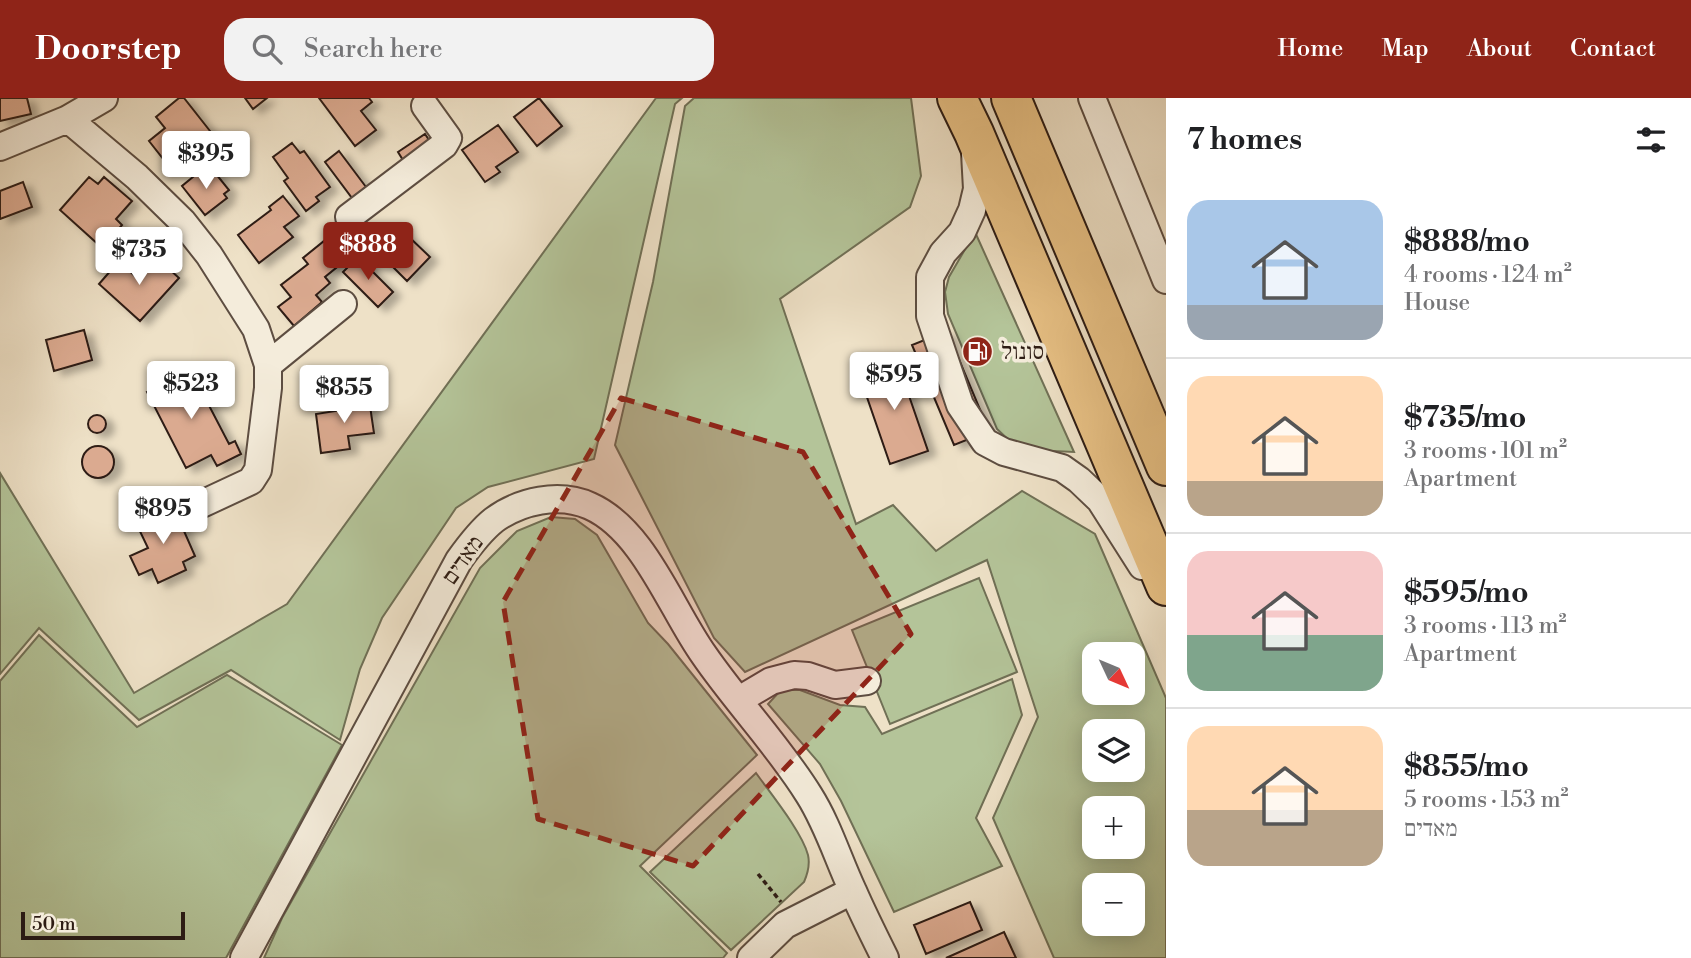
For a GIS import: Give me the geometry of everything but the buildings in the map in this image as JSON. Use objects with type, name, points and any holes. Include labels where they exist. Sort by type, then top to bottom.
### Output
[{"type":"highway","points":[[957,98],[1166,586]]},
{"type":"highway","points":[[1011,98],[1166,466]]},
{"type":"street","points":[[0,148],[68,119],[104,98]]},
{"type":"street","points":[[1092,98],[1166,279]]},
{"type":"street","points":[[349,217],[444,145],[448,138],[427,101]]},
{"type":"street","points":[[68,119],[136,177],[183,222],[209,255],[256,329],[268,365],[268,388],[258,470],[251,481],[191,509]]},
{"type":"street","points":[[974,133],[977,189],[972,210],[962,232],[943,253],[930,278],[930,316],[960,405],[985,442],[1004,452],[1062,468],[1100,499],[1166,605]]},
{"type":"street","points":[[268,365],[343,304]]},
{"type":"street","name":"מאדים","points":[[244,958],[459,559],[495,520],[524,505],[547,499],[569,499],[587,504],[602,512],[635,544],[704,656],[810,796],[885,958]]},
{"type":"street","points":[[739,700],[771,681],[794,675],[808,676],[835,685],[867,681]]},
{"type":"street","points":[[751,958],[785,925],[852,891]]},
{"type":"path","points":[[758,874],[795,920]]},
{"type":"highlighted area","points":[[621,398],[803,452],[911,634],[693,866],[538,819],[503,602]]},
{"type":"green space","points":[[656,98],[682,98],[675,104],[594,459],[488,487],[456,508],[382,618],[360,669],[340,740],[231,670],[139,720],[39,628],[0,674],[0,473],[134,693],[287,604]]},
{"type":"green space","points":[[694,98],[911,98],[921,176],[910,207],[780,299],[856,524],[893,505],[936,551],[1022,491],[1095,534],[1142,642],[1082,642],[1082,705],[1145,705],[1145,649],[1166,698],[1166,958],[1054,958],[993,818],[1038,717],[987,560],[745,672],[714,638],[615,445],[653,282],[685,106]]},
{"type":"green space","points":[[975,232],[1074,452],[1031,450],[1013,444],[997,429],[948,314],[945,292],[949,277]]},
{"type":"green space","points":[[551,517],[575,519],[597,535],[648,623],[757,755],[640,866],[727,953],[723,958],[264,958],[282,918],[480,568],[517,531]]},
{"type":"green space","points":[[979,578],[1017,672],[890,724],[852,630]]},
{"type":"green space","points":[[39,635],[137,727],[227,675],[342,745],[226,958],[0,958],[0,681]]},
{"type":"green space","points":[[1012,679],[1022,715],[976,818],[1002,866],[894,912],[841,801],[820,764],[768,704],[781,690],[800,690],[840,705],[865,707],[882,734]]},
{"type":"green space","points":[[756,773],[799,835],[809,862],[804,882],[731,950],[650,872]]},
{"type":"place","name":"סונול","points":[[978,352]]}]
